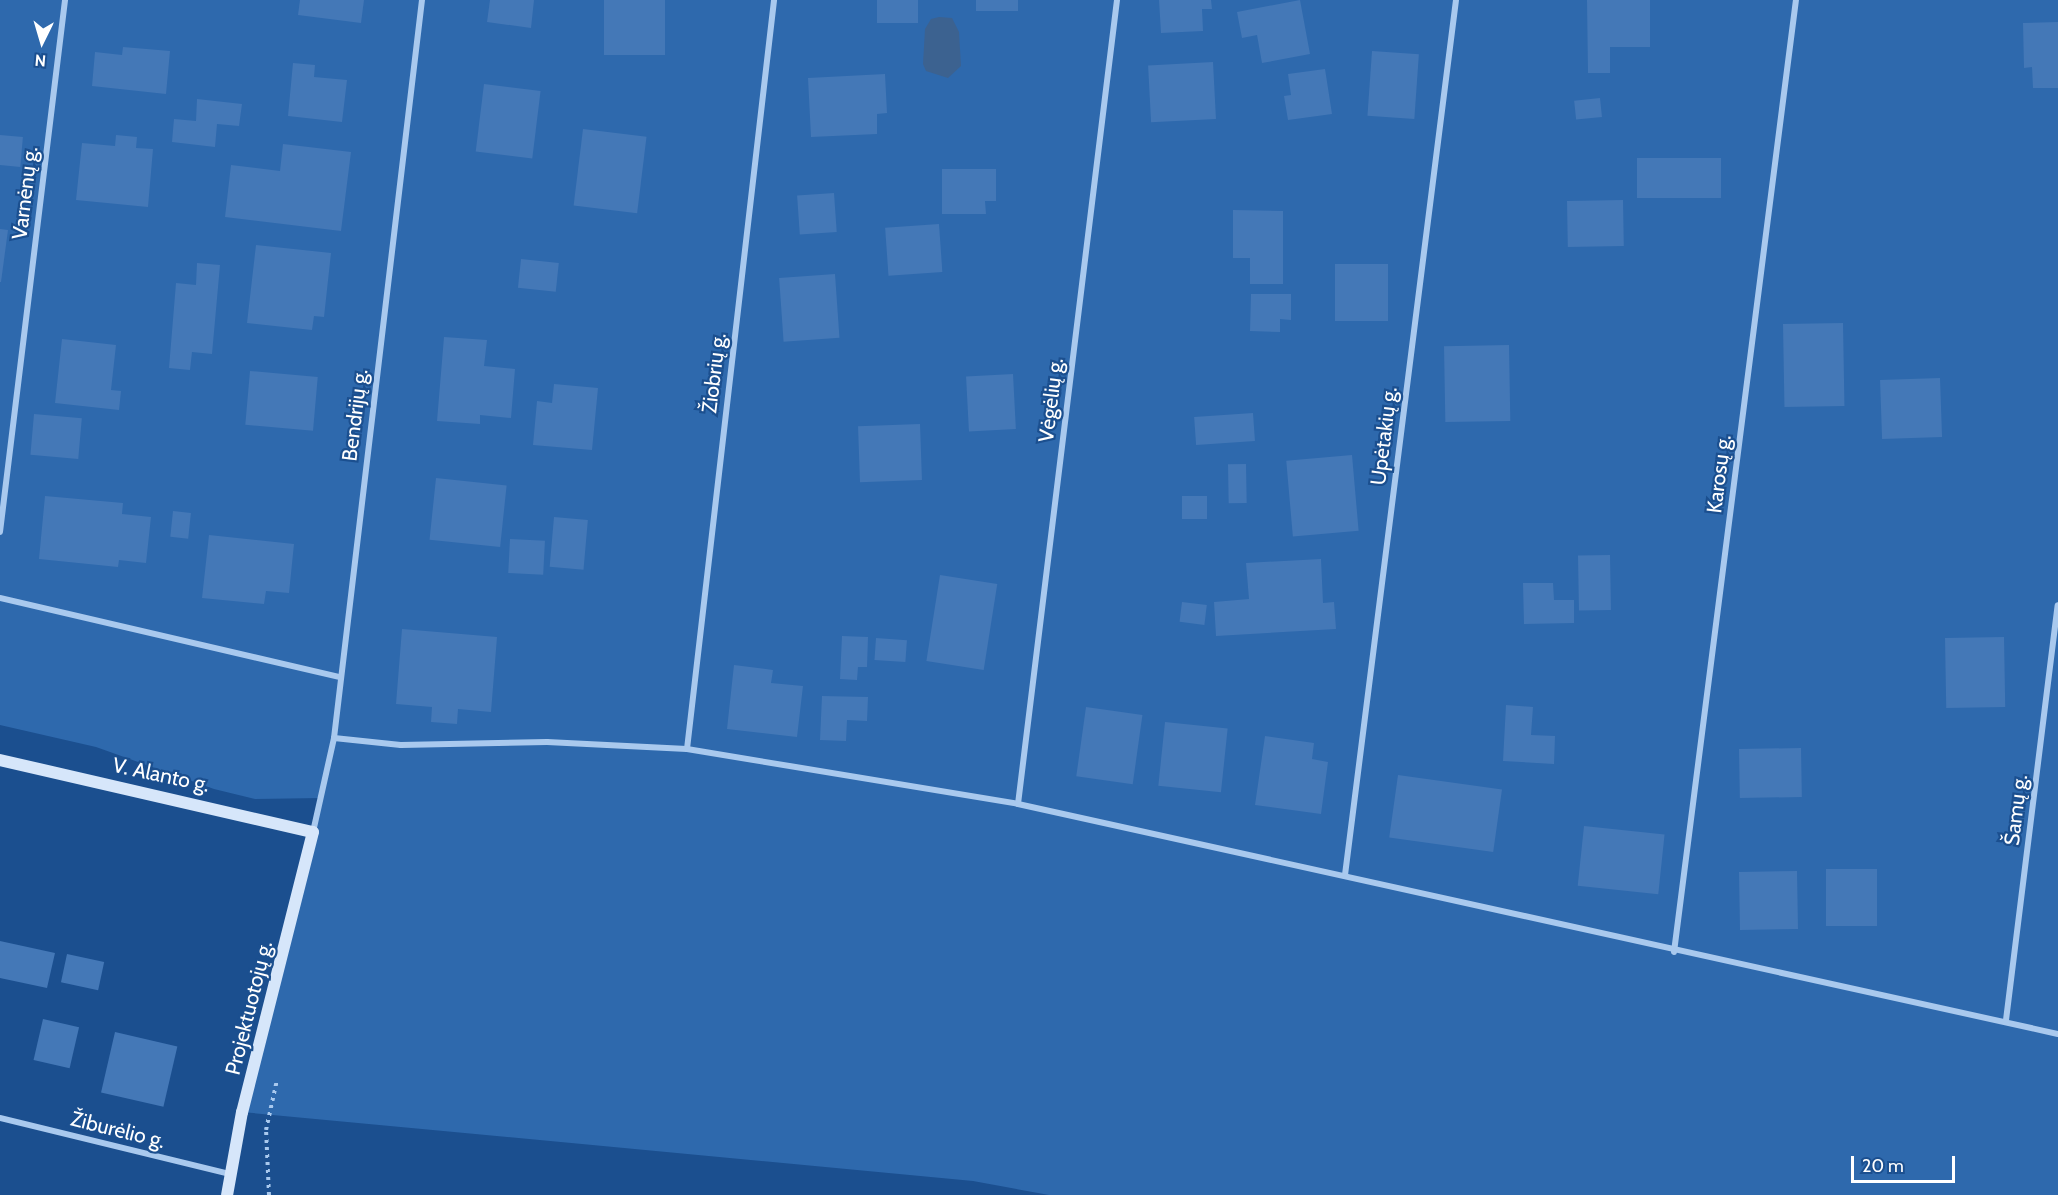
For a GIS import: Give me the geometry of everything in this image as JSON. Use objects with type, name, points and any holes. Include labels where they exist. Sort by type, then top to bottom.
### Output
[{"type":"main road","name":"V. Alanto g.","points":[[0,760],[313,832]]},
{"type":"main road","name":"Projektuotojų g.","points":[[227,1195],[229,1174],[313,832]]},
{"type":"street","name":"Varnėnų g.","points":[[0,532],[65,0]]},
{"type":"street","name":"Bendrijų g.","points":[[313,832],[334,738],[422,0]]},
{"type":"street","name":"Žiobrių g.","points":[[687,749],[774,0]]},
{"type":"street","name":"Vėgėlių g.","points":[[1018,804],[1117,0]]},
{"type":"street","name":"Upėtakių g.","points":[[1345,876],[1456,0]]},
{"type":"street","name":"Karosų g.","points":[[1674,951],[1796,0]]},
{"type":"street","points":[[0,598],[340,677]]},
{"type":"street","name":"Šamų g.","points":[[2006,1020],[2058,605]]},
{"type":"street","points":[[334,738],[401,745],[547,742],[687,749],[1018,804],[1538,916],[1674,951],[2006,1020],[2058,1034]]},
{"type":"street","name":"Žiburėlio g.","points":[[0,1118],[229,1174]]},
{"type":"shaded area","points":[[0,0],[2058,0],[2058,1195],[1049,1195],[973,1181],[242,1112],[321,798],[255,799],[214,789],[96,747],[0,725]]},
{"type":"shaded area","points":[[952,18],[959,32],[961,66],[948,78],[926,71],[923,64],[925,29],[931,19]]},
{"type":"building","points":[[300,0],[364,0],[361,23],[298,15]]},
{"type":"building","points":[[490,0],[534,0],[531,28],[487,22]]},
{"type":"building","points":[[604,0],[665,0],[665,55],[604,55]]},
{"type":"building","points":[[877,0],[918,0],[918,23],[877,23]]},
{"type":"building","points":[[976,0],[1018,0],[1018,11],[976,11]]},
{"type":"building","points":[[1159,0],[1211,0],[1212,9],[1202,9],[1203,31],[1161,33]]},
{"type":"building","points":[[1300,0],[1310,54],[1262,63],[1257,35],[1242,38],[1237,12]]},
{"type":"building","points":[[1587,0],[1650,0],[1650,47],[1610,47],[1610,73],[1588,73]]},
{"type":"building","points":[[2058,22],[2058,88],[2033,88],[2032,67],[2024,68],[2023,23]]},
{"type":"building","points":[[123,47],[170,51],[166,94],[92,86],[95,52],[122,55]]},
{"type":"building","points":[[1372,51],[1419,54],[1414,119],[1367,116]]},
{"type":"building","points":[[1213,62],[1216,119],[1151,122],[1148,65]]},
{"type":"building","points":[[293,63],[315,65],[314,77],[347,80],[342,122],[288,116]]},
{"type":"building","points":[[1325,69],[1332,114],[1288,120],[1284,96],[1291,95],[1288,74]]},
{"type":"building","points":[[885,74],[887,113],[877,114],[877,134],[811,137],[808,78]]},
{"type":"building","points":[[484,84],[541,91],[532,158],[476,151]]},
{"type":"building","points":[[1600,98],[1602,117],[1576,120],[1574,101]]},
{"type":"building","points":[[197,99],[242,104],[239,126],[217,124],[215,147],[172,142],[174,119],[196,121]]},
{"type":"building","points":[[583,129],[647,137],[637,213],[574,205]]},
{"type":"building","points":[[0,135],[23,137],[20,167],[0,165]]},
{"type":"building","points":[[116,135],[137,137],[136,148],[153,149],[148,207],[76,200],[82,143],[115,146]]},
{"type":"building","points":[[283,144],[351,152],[341,231],[225,217],[231,165],[280,171]]},
{"type":"building","points":[[1637,158],[1721,158],[1721,198],[1637,198]]},
{"type":"building","points":[[942,169],[996,169],[996,201],[985,201],[986,214],[942,214]]},
{"type":"building","points":[[834,193],[837,232],[800,234],[797,196]]},
{"type":"building","points":[[1623,200],[1624,246],[1568,247],[1567,201]]},
{"type":"building","points":[[1233,210],[1283,211],[1283,284],[1250,284],[1250,258],[1233,258]]},
{"type":"building","points":[[939,224],[942,272],[888,276],[885,228]]},
{"type":"building","points":[[0,229],[8,230],[1,282],[0,282]]},
{"type":"building","points":[[256,245],[331,253],[324,317],[314,316],[312,330],[247,323]]},
{"type":"building","points":[[521,259],[559,263],[556,292],[518,288]]},
{"type":"building","points":[[197,263],[220,265],[212,354],[192,352],[190,370],[169,368],[176,283],[196,285]]},
{"type":"building","points":[[1335,264],[1388,264],[1388,321],[1335,321]]},
{"type":"building","points":[[835,274],[839,338],[784,342],[779,278]]},
{"type":"building","points":[[1251,294],[1291,294],[1291,320],[1280,319],[1280,332],[1250,331]]},
{"type":"building","points":[[1843,323],[1844,406],[1784,407],[1783,324]]},
{"type":"building","points":[[444,337],[487,340],[484,366],[515,369],[511,418],[480,415],[480,424],[437,421]]},
{"type":"building","points":[[62,339],[116,345],[111,390],[121,391],[119,410],[55,403]]},
{"type":"building","points":[[1509,345],[1510,421],[1445,422],[1444,346]]},
{"type":"building","points":[[250,371],[318,377],[313,431],[245,425]]},
{"type":"building","points":[[1013,374],[1016,429],[969,431],[966,376]]},
{"type":"building","points":[[1940,378],[1942,437],[1882,439],[1880,380]]},
{"type":"building","points":[[554,384],[598,388],[592,450],[533,445],[537,401],[552,403]]},
{"type":"building","points":[[1253,413],[1255,441],[1196,445],[1194,417]]},
{"type":"building","points":[[34,414],[82,418],[78,459],[30,455]]},
{"type":"building","points":[[920,424],[922,480],[860,482],[858,426]]},
{"type":"building","points":[[1352,455],[1359,531],[1293,536],[1286,461]]},
{"type":"building","points":[[1228,464],[1246,464],[1247,503],[1229,503]]},
{"type":"building","points":[[436,478],[507,485],[500,547],[430,540]]},
{"type":"building","points":[[45,496],[123,503],[122,514],[151,517],[146,563],[119,560],[118,567],[39,559]]},
{"type":"building","points":[[1182,496],[1207,496],[1207,519],[1182,519]]},
{"type":"building","points":[[173,511],[191,513],[188,539],[170,537]]},
{"type":"building","points":[[554,517],[588,520],[584,570],[550,567]]},
{"type":"building","points":[[209,535],[294,544],[289,593],[266,591],[264,604],[202,598]]},
{"type":"building","points":[[510,539],[545,541],[543,575],[508,573]]},
{"type":"building","points":[[1610,555],[1611,610],[1579,611],[1578,556]]},
{"type":"building","points":[[1321,559],[1323,603],[1334,602],[1336,629],[1216,636],[1214,602],[1249,599],[1246,563]]},
{"type":"building","points":[[940,575],[997,584],[984,670],[926,661]]},
{"type":"building","points":[[1523,583],[1553,583],[1554,600],[1574,600],[1574,623],[1524,624]]},
{"type":"building","points":[[1182,602],[1207,605],[1204,625],[1180,622]]},
{"type":"building","points":[[402,629],[497,637],[491,712],[458,709],[457,724],[431,722],[432,707],[396,704]]},
{"type":"building","points":[[842,636],[868,637],[867,667],[858,667],[857,680],[840,679]]},
{"type":"building","points":[[2004,637],[2005,707],[1946,708],[1945,638]]},
{"type":"building","points":[[876,638],[907,640],[905,662],[874,660]]},
{"type":"building","points":[[734,665],[773,670],[771,683],[803,686],[797,737],[727,729]]},
{"type":"building","points":[[822,696],[868,697],[867,721],[847,720],[846,741],[820,740]]},
{"type":"building","points":[[1506,705],[1533,707],[1531,735],[1555,736],[1554,764],[1503,761]]},
{"type":"building","points":[[1086,707],[1142,715],[1133,784],[1076,776]]},
{"type":"building","points":[[1165,722],[1228,729],[1221,792],[1158,786]]},
{"type":"building","points":[[1265,736],[1314,743],[1312,759],[1328,762],[1321,814],[1255,805]]},
{"type":"building","points":[[1801,748],[1802,797],[1740,798],[1739,749]]},
{"type":"building","points":[[1398,775],[1502,790],[1493,852],[1389,837]]},
{"type":"building","points":[[1584,826],[1665,834],[1658,894],[1578,886]]},
{"type":"building","points":[[1826,869],[1877,869],[1877,926],[1826,926]]},
{"type":"building","points":[[1797,871],[1798,929],[1740,930],[1739,872]]},
{"type":"building","points":[[0,941],[55,953],[47,988],[0,978]]},
{"type":"building","points":[[67,954],[104,962],[98,990],[61,982]]},
{"type":"building","points":[[43,1019],[79,1027],[70,1068],[34,1060]]},
{"type":"building","points":[[115,1032],[177,1046],[163,1107],[101,1092]]}]
